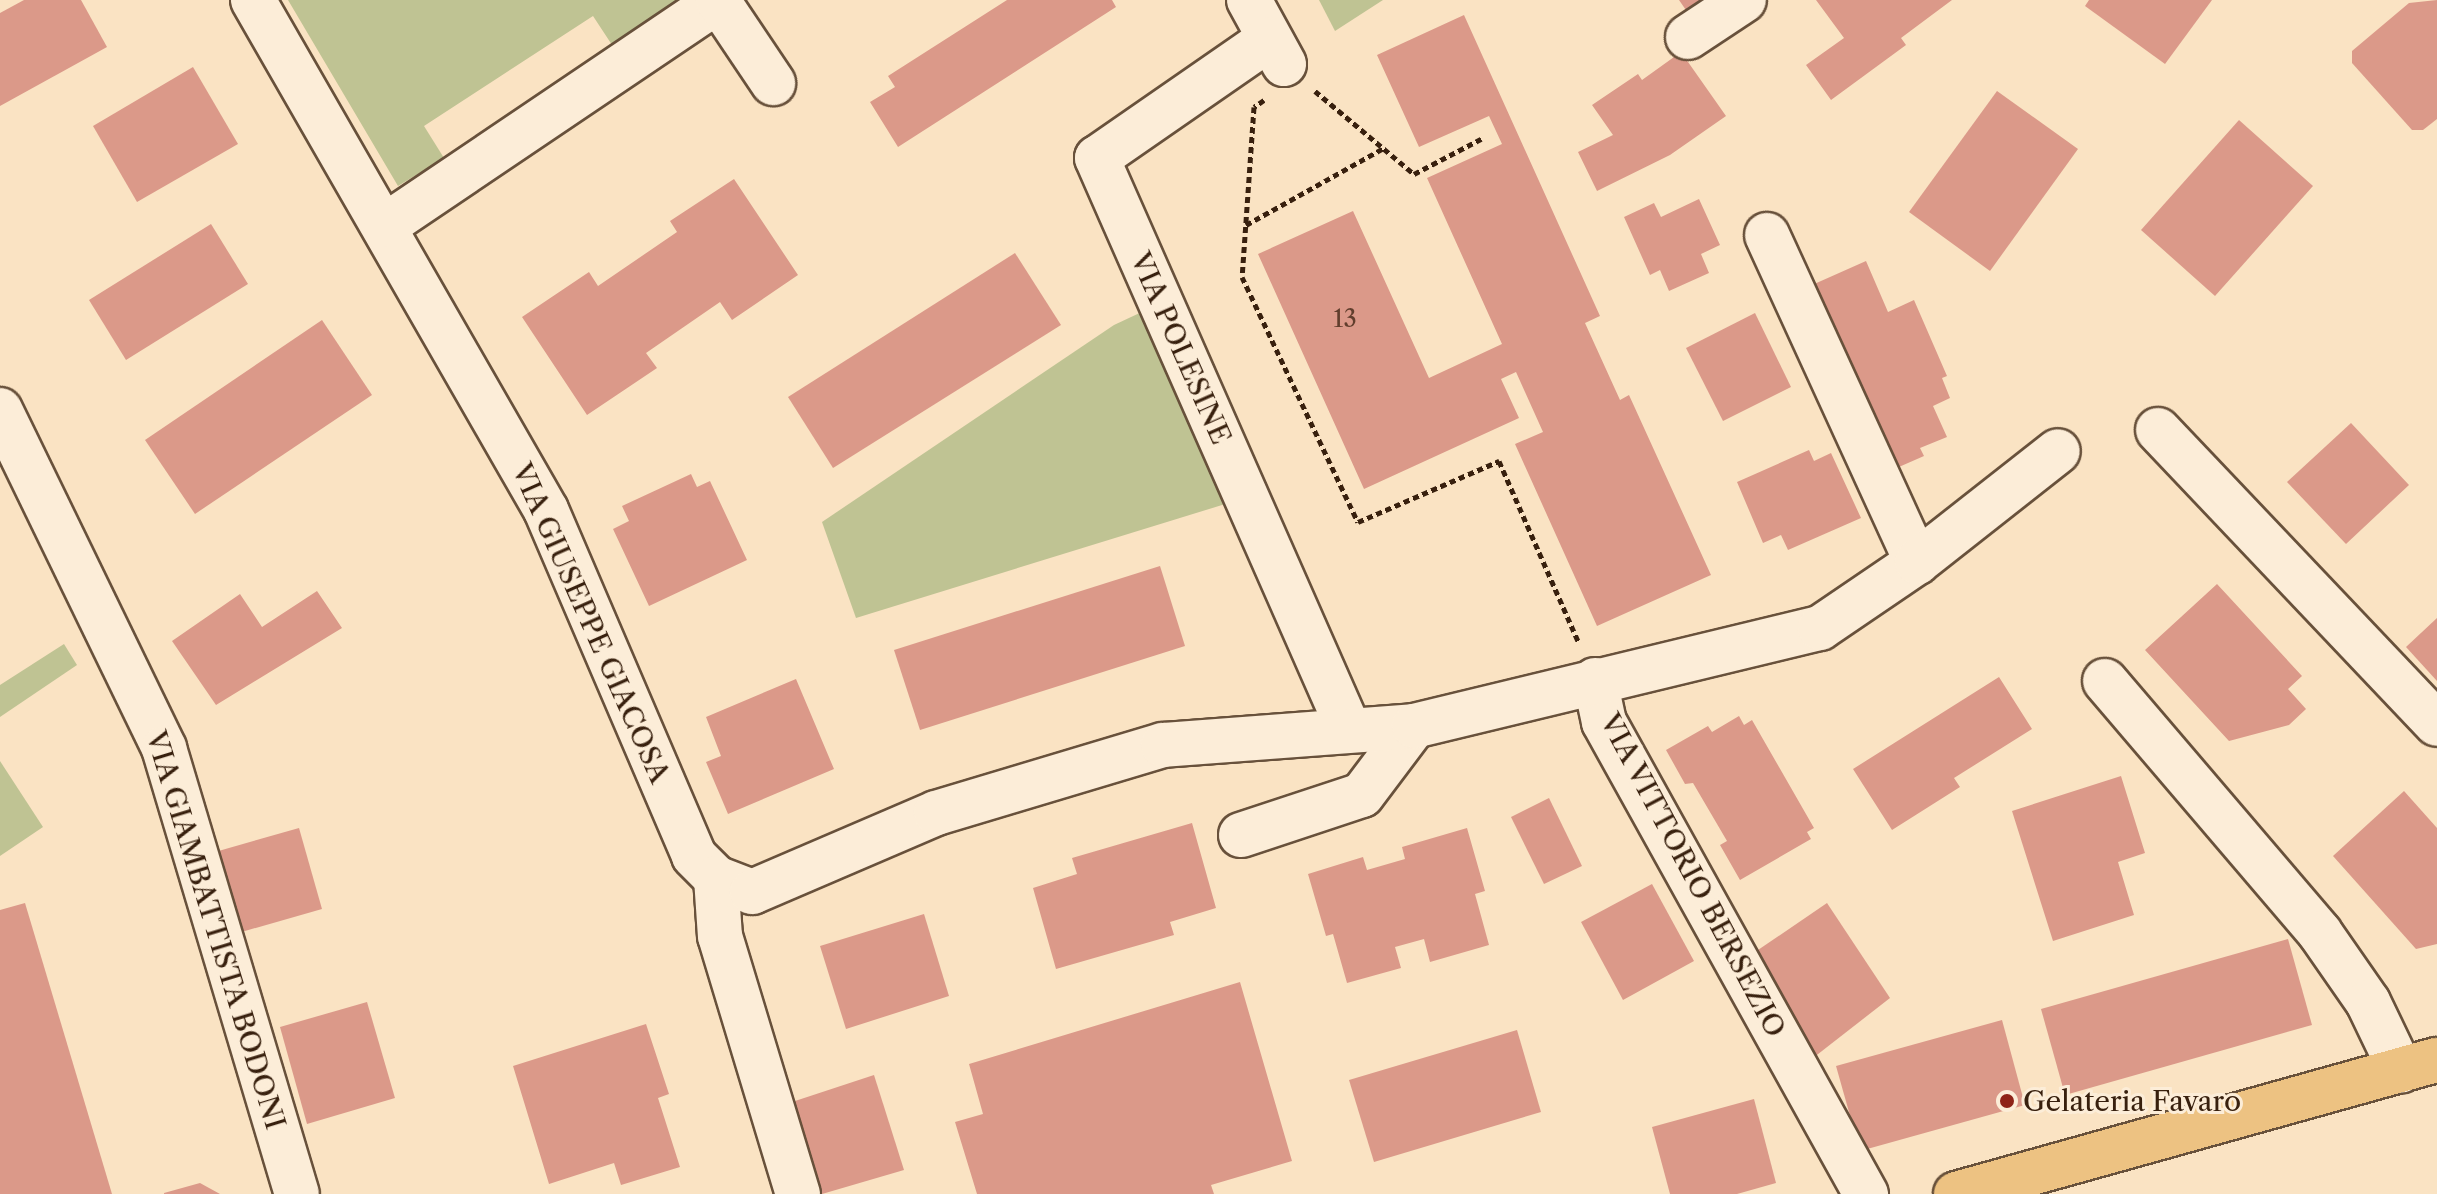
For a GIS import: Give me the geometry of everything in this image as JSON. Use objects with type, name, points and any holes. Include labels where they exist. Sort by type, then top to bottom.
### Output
[{"type":"main road","points":[[1956,1194],[2419,1066]]},
{"type":"street","name":"VIA GIUSEPPE GIACOSA","points":[[253,0],[386,225],[546,510],[694,856],[716,878]]},
{"type":"street","points":[[1249,0],[1284,60]]},
{"type":"street","points":[[1688,37],[1744,0]]},
{"type":"street","points":[[386,225],[718,1],[773,83]]},
{"type":"street","name":"VIA POLESINE","points":[[1284,60],[1229,67],[1097,158],[1349,730]]},
{"type":"street","points":[[1767,235],[1917,562]]},
{"type":"street","name":"VIA GIAMBATTISTA BODONI","points":[[0,410],[164,748],[297,1194]]},
{"type":"street","points":[[2158,430],[2437,724]]},
{"type":"street","name":"VIA VITTORIO BERSEZIO","points":[[1866,1194],[1604,722],[1595,680],[1820,628],[1917,562],[2058,451]]},
{"type":"street","points":[[798,1194],[720,936],[716,878],[752,892],[936,813],[1163,745],[1414,726],[1595,680]]},
{"type":"street","points":[[2105,681],[2320,933],[2368,1002],[2419,1066]]},
{"type":"street","points":[[1241,835],[1362,795],[1414,726]]},
{"type":"path","points":[[1481,139],[1414,174],[1284,60],[1254,107],[1242,277],[1358,522],[1499,461],[1595,680]]},
{"type":"path","points":[[1245,225],[1385,148]]},
{"type":"green space","points":[[288,0],[691,0],[616,51],[593,16],[424,126],[444,158],[398,186]]},
{"type":"green space","points":[[1319,0],[1383,0],[1335,31]]},
{"type":"green space","points":[[1161,303],[1248,497],[856,618],[822,522],[1114,325]]},
{"type":"green space","points":[[64,644],[77,665],[0,717],[0,685]]},
{"type":"green space","points":[[0,761],[43,827],[0,856]]},
{"type":"building","points":[[24,0],[81,0],[107,47],[0,106],[0,13]]},
{"type":"building","points":[[1007,0],[1112,0],[1116,7],[898,147],[870,102],[895,87],[888,76]]},
{"type":"building","points":[[1679,0],[1713,0],[1690,16]]},
{"type":"building","points":[[1816,0],[1952,0],[1901,38],[1906,45],[1831,100],[1806,65],[1844,38]]},
{"type":"building","points":[[2089,0],[2212,0],[2165,64],[2085,6]]},
{"type":"building","points":[[2437,0],[2437,119],[2423,130],[2412,130],[2352,63],[2352,51],[2409,3]]},
{"type":"building","points":[[1464,15],[1600,316],[1585,323],[1620,400],[1629,395],[1711,575],[1597,626],[1515,444],[1543,432],[1516,372],[1501,379],[1519,418],[1364,489],[1258,254],[1353,211],[1429,378],[1502,344],[1427,178],[1502,144],[1489,116],[1419,147],[1377,55]]},
{"type":"building","points":[[1681,52],[1726,116],[1670,155],[1597,191],[1578,152],[1613,135],[1592,105],[1638,74],[1642,80]]},
{"type":"building","points":[[193,67],[238,144],[137,202],[93,126]]},
{"type":"building","points":[[1997,91],[2078,149],[1990,271],[1909,212]]},
{"type":"building","points":[[2239,120],[2313,186],[2215,296],[2141,230]]},
{"type":"building","points":[[734,179],[798,275],[732,320],[720,302],[646,353],[657,368],[587,415],[522,317],[589,272],[598,286],[677,232],[670,221]]},
{"type":"building","points":[[1699,199],[1720,245],[1701,254],[1709,273],[1669,291],[1660,270],[1650,275],[1624,217],[1654,203],[1661,217]]},
{"type":"building","points":[[211,224],[248,284],[126,360],[89,300]]},
{"type":"building","points":[[1015,253],[1061,325],[833,468],[788,397]]},
{"type":"building","points":[[1866,261],[1888,312],[1914,300],[1947,376],[1942,378],[1950,398],[1933,406],[1947,437],[1920,448],[1924,456],[1892,470],[1812,285]]},
{"type":"building","points":[[1755,313],[1791,387],[1723,421],[1686,348]]},
{"type":"building","points":[[322,320],[372,395],[195,514],[145,440]]},
{"type":"building","points":[[2351,423],[2409,485],[2346,544],[2287,482]]},
{"type":"building","points":[[1809,450],[1814,461],[1831,453],[1861,518],[1788,550],[1781,535],[1763,543],[1737,482]]},
{"type":"building","points":[[691,474],[697,487],[710,481],[747,560],[649,606],[613,529],[629,521],[622,506]]},
{"type":"building","points":[[1160,566],[1185,646],[920,730],[894,650]]},
{"type":"building","points":[[2217,584],[2302,676],[2288,689],[2306,709],[2289,725],[2229,741],[2145,650]]},
{"type":"building","points":[[317,591],[342,628],[216,705],[172,641],[240,594],[262,627]]},
{"type":"building","points":[[2437,618],[2437,681],[2406,647]]},
{"type":"building","points":[[1999,677],[2032,729],[1954,778],[1960,787],[1892,830],[1853,769]]},
{"type":"building","points":[[796,679],[834,769],[728,814],[706,762],[721,756],[706,717]]},
{"type":"building","points":[[1739,716],[1744,725],[1752,720],[1814,828],[1807,832],[1811,839],[1740,880],[1720,845],[1727,841],[1693,783],[1685,784],[1666,750],[1708,726],[1712,732]]},
{"type":"building","points":[[2121,776],[2145,853],[2118,862],[2134,915],[2053,941],[2012,811]]},
{"type":"building","points":[[2404,791],[2437,828],[2437,944],[2416,949],[2333,856]]},
{"type":"building","points":[[1549,798],[1582,866],[1544,884],[1511,817]]},
{"type":"building","points":[[1192,823],[1216,908],[1170,922],[1174,935],[1056,969],[1033,888],[1077,874],[1072,858]]},
{"type":"building","points":[[299,828],[322,909],[238,933],[215,852]]},
{"type":"building","points":[[1467,828],[1485,891],[1475,894],[1489,945],[1430,962],[1424,939],[1395,947],[1401,968],[1347,983],[1333,934],[1326,936],[1308,874],[1363,857],[1367,870],[1405,859],[1402,847]]},
{"type":"building","points":[[1652,884],[1694,961],[1623,1000],[1581,922]]},
{"type":"building","points":[[25,903],[112,1194],[0,1194],[0,910]]},
{"type":"building","points":[[1827,903],[1890,998],[1813,1058],[1758,950]]},
{"type":"building","points":[[924,914],[949,996],[846,1029],[820,946]]},
{"type":"building","points":[[2288,939],[2312,1025],[2065,1095],[2041,1009]]},
{"type":"building","points":[[1240,982],[1292,1161],[1211,1185],[1214,1194],[977,1194],[955,1122],[983,1114],[969,1064]]},
{"type":"building","points":[[367,1002],[395,1098],[307,1124],[280,1027]]},
{"type":"building","points":[[2002,1020],[2025,1105],[1860,1151],[1836,1066]]},
{"type":"building","points":[[646,1024],[669,1094],[658,1098],[680,1167],[621,1185],[614,1163],[549,1184],[513,1066]]},
{"type":"building","points":[[1517,1030],[1541,1112],[1374,1162],[1349,1080]]},
{"type":"building","points":[[874,1075],[904,1170],[822,1194],[792,1102]]},
{"type":"building","points":[[1754,1099],[1776,1183],[1737,1194],[1670,1194],[1652,1127]]},
{"type":"building","points":[[200,1183],[220,1194],[164,1194],[164,1193]]},
{"type":"place","name":"Gelateria Favaro","points":[[2007,1101]]}]
